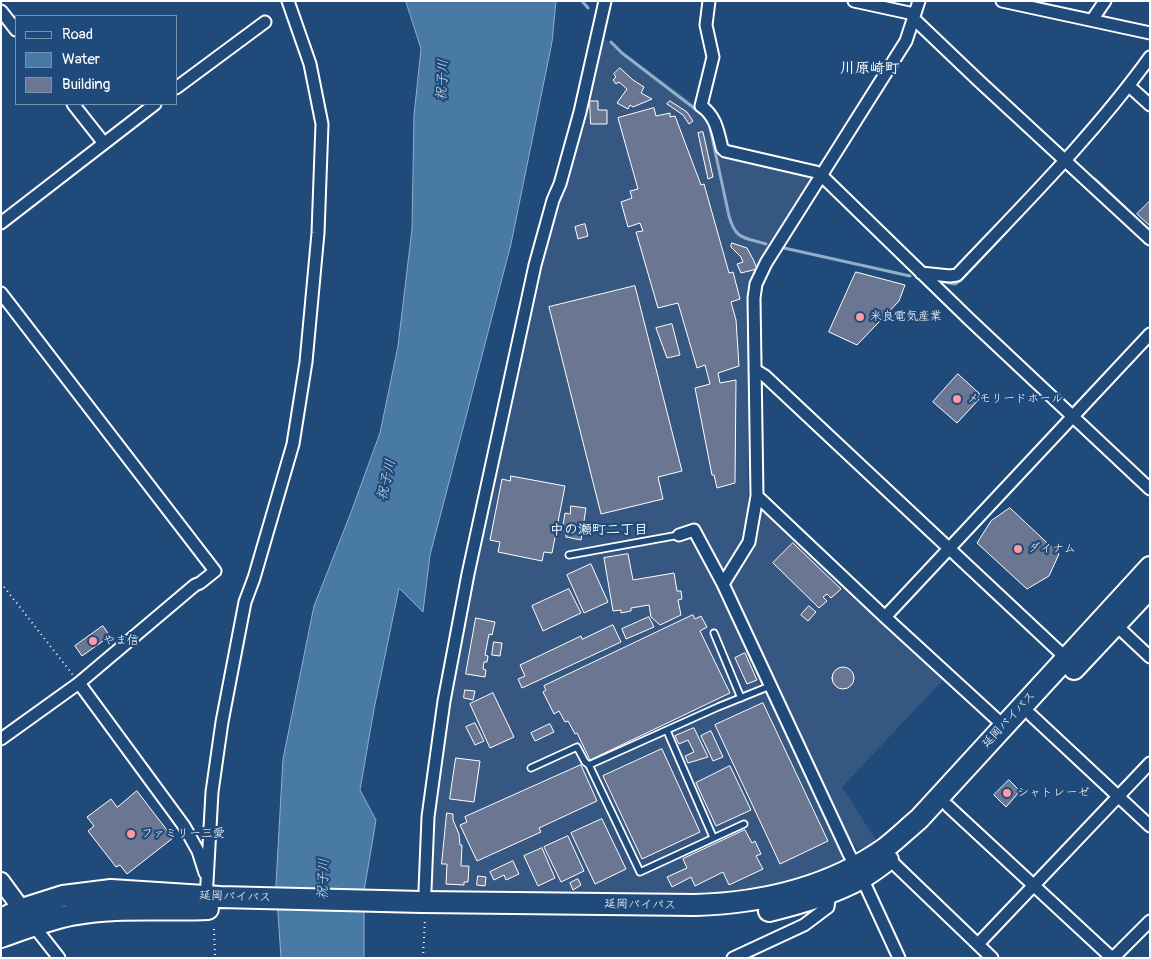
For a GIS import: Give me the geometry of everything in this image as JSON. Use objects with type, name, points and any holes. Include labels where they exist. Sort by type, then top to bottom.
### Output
[{"type":"highway","name":"延岡バイパス","points":[[1,919],[72,915],[212,898],[718,918],[763,913],[795,905],[830,893],[919,819],[1150,566]]},
{"type":"highway","name":"延岡バイパス","points":[[423,905],[725,904],[766,898],[818,884],[889,859],[927,828],[1150,588]]},
{"type":"highway","name":"延岡バイパス","points":[[1,937],[27,917]]},
{"type":"main road","points":[[1,881],[27,917]]},
{"type":"street","points":[[212,898],[212,792],[222,722],[245,602],[254,578],[292,444],[306,362],[318,233],[322,124],[310,64],[288,1]]},
{"type":"street","points":[[423,905],[428,818],[434,773],[444,701],[468,574],[535,265],[580,112],[605,1]]},
{"type":"street","points":[[708,1],[706,25],[713,57],[702,106],[708,110],[715,123],[722,148],[725,151],[816,172],[822,176],[1150,488]]},
{"type":"street","points":[[854,1],[914,16],[979,81],[1150,239]]},
{"type":"street","points":[[723,584],[749,542],[757,496],[754,298],[756,284],[766,263],[906,42],[919,1]]},
{"type":"street","points":[[1002,1],[1150,33]]},
{"type":"street","points":[[1092,20],[1105,1]]},
{"type":"street","points":[[1,11],[15,29]]},
{"type":"street","points":[[178,87],[265,22]]},
{"type":"street","points":[[921,272],[957,276],[1065,160],[1129,86],[1150,57]]},
{"type":"street","points":[[1129,86],[1150,105]]},
{"type":"street","points":[[74,105],[103,142]]},
{"type":"street","points":[[1,223],[103,142],[154,105]]},
{"type":"street","points":[[1,293],[215,571],[200,583],[194,585],[79,683],[1,739]]},
{"type":"street","points":[[885,617],[1150,334]]},
{"type":"street","points":[[755,370],[766,376],[1066,658]]},
{"type":"street","points":[[757,496],[1004,726]]},
{"type":"street","points":[[679,535],[694,530],[723,584],[899,958]]},
{"type":"street","points":[[1116,625],[1150,657]]},
{"type":"street","points":[[79,683],[184,826],[198,851],[212,898]]},
{"type":"street","points":[[1031,715],[1150,826]]},
{"type":"street","points":[[978,944],[1150,763]]},
{"type":"street","points":[[948,806],[1113,958],[1150,921]]},
{"type":"street","points":[[889,859],[992,958]]},
{"type":"street","points":[[733,958],[801,926],[828,907],[830,893]]},
{"type":"street","points":[[795,905],[801,926]]},
{"type":"street","points":[[27,917],[58,958]]},
{"type":"lane","points":[[569,556],[679,535]]},
{"type":"lane","points":[[714,633],[741,698]]},
{"type":"lane","points":[[589,766],[770,686]]},
{"type":"lane","points":[[667,731],[713,837]]},
{"type":"lane","points":[[532,768],[577,747],[589,766],[640,872],[744,824]]},
{"type":"path","points":[[1,583],[79,683]]},
{"type":"path","points":[[423,905],[423,958]]},
{"type":"path","points":[[214,929],[216,958]]},
{"type":"shaded area","points":[[602,37],[705,112],[713,123],[721,155],[816,175],[748,289],[748,525],[745,537],[717,588],[844,858],[840,863],[804,878],[729,895],[432,893],[428,889],[431,824],[442,741],[497,459],[546,242]]},
{"type":"shaded area","points":[[765,510],[945,678],[842,787],[876,840],[868,846],[858,849],[842,828],[731,592],[731,584],[753,546],[758,527],[759,511]]},
{"type":"water","name":"祝子川","points":[[406,1],[556,1],[552,42],[511,244],[430,555],[423,612],[399,588],[374,709],[360,790],[376,820],[364,891],[364,958],[281,958],[276,884],[283,759],[314,606],[380,433],[398,346],[412,229],[414,115],[421,49]]},
{"type":"building","points":[[620,68],[644,87],[641,93],[652,99],[633,107],[630,105],[628,109],[617,103],[627,89],[619,82],[616,84],[613,80],[616,77],[614,74]]},
{"type":"building","points":[[590,101],[598,101],[598,110],[607,110],[607,124],[591,124]]},
{"type":"building","points":[[670,101],[687,112],[693,121],[689,124],[683,115],[667,104]]},
{"type":"building","points":[[654,108],[656,116],[670,113],[670,117],[675,116],[701,185],[704,184],[729,273],[733,272],[740,299],[731,302],[736,320],[739,366],[718,373],[720,383],[736,380],[735,483],[717,488],[714,475],[712,475],[695,388],[710,384],[705,365],[697,368],[678,303],[658,308],[636,232],[643,231],[640,223],[628,227],[621,202],[632,198],[630,191],[638,189],[618,118]]},
{"type":"building","points":[[703,132],[713,177],[708,179],[698,133]]},
{"type":"building","points":[[1150,201],[1150,226],[1137,214]]},
{"type":"building","points":[[585,224],[588,236],[578,239],[575,227]]},
{"type":"building","points":[[732,243],[747,248],[757,269],[741,273],[737,264],[743,262],[741,257],[731,247]]},
{"type":"building","name":"米良電気産業","points":[[856,272],[905,285],[899,301],[857,345],[829,332]]},
{"type":"building","points":[[635,286],[682,471],[658,477],[663,499],[601,514],[549,307]]},
{"type":"building","points":[[672,324],[680,355],[667,358],[656,328]]},
{"type":"building","name":"メモリードホール","points":[[958,374],[982,396],[957,423],[933,402]]},
{"type":"building","points":[[511,476],[565,486],[552,553],[544,552],[542,561],[498,552],[500,542],[490,540],[502,479],[510,481]]},
{"type":"building","points":[[571,506],[586,508],[581,540],[566,537],[566,532],[562,531],[565,513],[570,514]]},
{"type":"building","name":"ダイナム","points":[[1010,508],[1059,554],[1049,576],[1027,589],[977,543],[991,521]]},
{"type":"building","points":[[793,543],[841,589],[831,598],[827,594],[823,597],[827,601],[819,608],[773,563]]},
{"type":"building","points":[[628,554],[633,580],[674,573],[677,591],[681,591],[682,599],[678,600],[681,615],[660,625],[651,617],[649,605],[631,608],[631,611],[621,613],[621,610],[613,611],[604,558]]},
{"type":"building","points":[[591,564],[608,602],[584,613],[567,575]]},
{"type":"building","points":[[569,589],[581,613],[543,631],[532,606]]},
{"type":"building","points":[[809,606],[816,612],[808,621],[801,615]]},
{"type":"building","points":[[693,615],[695,619],[701,616],[707,627],[700,631],[730,693],[590,760],[577,733],[575,734],[568,721],[565,722],[559,711],[554,714],[543,692],[546,690],[544,686]]},
{"type":"building","points":[[649,617],[654,627],[626,639],[622,629]]},
{"type":"building","points":[[476,618],[495,622],[492,635],[489,634],[485,655],[488,656],[487,662],[484,662],[483,669],[486,670],[485,677],[466,674]]},
{"type":"building","points":[[613,625],[621,642],[522,688],[518,679],[525,676],[520,665],[581,636],[582,639]]},
{"type":"building","name":"やま信","points":[[103,626],[110,636],[82,656],[75,646]]},
{"type":"building","points":[[494,642],[502,643],[500,656],[492,655]]},
{"type":"building","points":[[745,653],[757,680],[747,684],[735,658]]},
{"type":"building","points":[[843,667],[851,670],[854,678],[851,686],[843,689],[835,686],[832,678],[835,670]]},
{"type":"building","points":[[465,690],[475,691],[473,700],[464,698]]},
{"type":"building","points":[[493,693],[514,737],[490,748],[470,704]]},
{"type":"building","points":[[763,703],[828,841],[780,864],[715,725]]},
{"type":"building","points":[[475,723],[484,741],[475,745],[466,727]]},
{"type":"building","points":[[550,724],[554,732],[535,741],[531,733]]},
{"type":"building","points":[[694,728],[708,757],[688,763],[685,756],[694,752],[688,740],[679,744],[675,736]]},
{"type":"building","points":[[711,731],[723,757],[713,761],[701,736]]},
{"type":"building","points":[[662,749],[700,832],[642,859],[603,776]]},
{"type":"building","points":[[456,758],[480,761],[474,802],[450,799]]},
{"type":"building","points":[[581,765],[597,801],[539,828],[541,832],[477,861],[460,825],[467,822],[465,817]]},
{"type":"building","points":[[730,766],[751,810],[716,826],[696,783]]},
{"type":"building","name":"シャトレーゼ","points":[[1009,780],[1020,791],[1006,807],[994,795]]},
{"type":"building","name":"ファミリー三愛","points":[[137,791],[173,838],[127,874],[120,865],[116,867],[88,831],[94,826],[87,817],[111,799],[117,807]]},
{"type":"building","points":[[447,813],[453,814],[460,845],[462,845],[461,866],[469,866],[468,882],[464,882],[464,885],[446,884],[447,864],[442,864]]},
{"type":"building","points":[[602,819],[626,869],[595,884],[571,833]]},
{"type":"building","points":[[745,830],[752,843],[755,841],[761,854],[756,856],[763,869],[729,885],[723,872],[695,886],[691,877],[672,887],[667,877],[687,868],[683,859]]},
{"type":"building","points":[[568,836],[584,871],[561,882],[544,847]]},
{"type":"building","points":[[542,848],[555,878],[538,886],[524,856]]},
{"type":"building","points":[[513,861],[519,874],[506,880],[504,875],[494,880],[490,872]]},
{"type":"building","points":[[478,876],[486,877],[485,886],[477,885]]},
{"type":"building","points":[[578,879],[581,885],[573,890],[570,883]]},
{"type":"waterway","points":[[582,1],[588,8]]},
{"type":"waterway","points":[[611,42],[622,53],[703,115],[709,123],[729,216],[734,230],[741,236],[766,244]]},
{"type":"waterway","points":[[1073,160],[1082,168]]},
{"type":"waterway","points":[[1095,179],[1150,231]]},
{"type":"waterway","points":[[945,282],[955,284],[961,280],[1021,216]]},
{"type":"waterway","points":[[784,248],[910,276]]},
{"type":"place","name":"米良電気産業","points":[[860,317]]},
{"type":"place","name":"メモリードホール","points":[[957,399]]},
{"type":"place","name":"ダイナム","points":[[1018,549]]},
{"type":"place","name":"やま信","points":[[93,641]]},
{"type":"place","name":"シャトレーゼ","points":[[1007,793]]},
{"type":"place","name":"ファミリー三愛","points":[[131,834]]},
{"type":"district","name":"川原崎町","points":[[870,69]]},
{"type":"district","name":"中の瀬町二丁目","points":[[599,530]]}]
